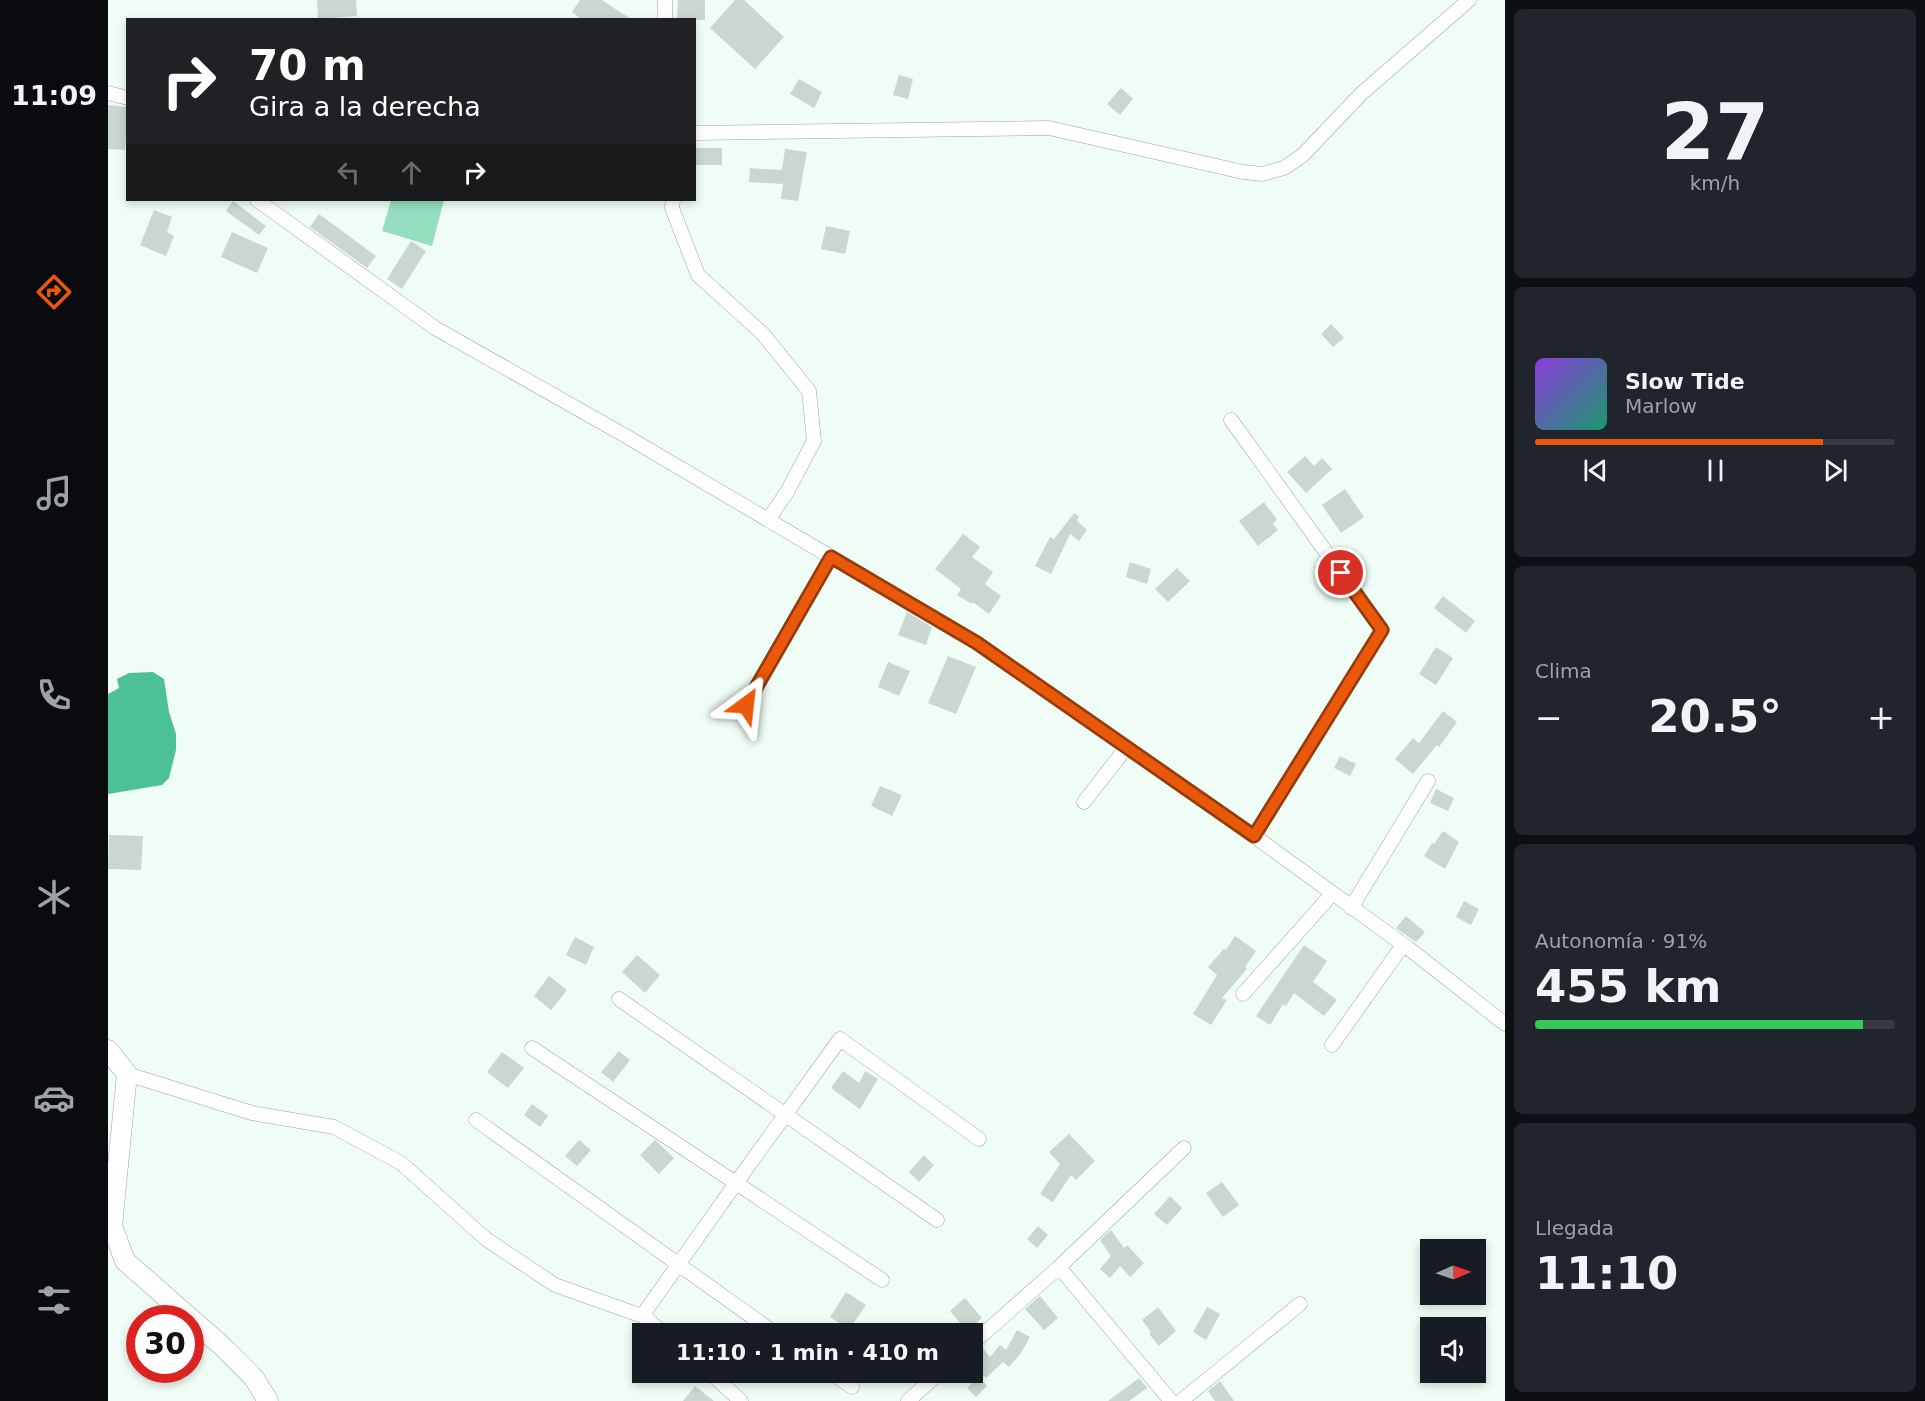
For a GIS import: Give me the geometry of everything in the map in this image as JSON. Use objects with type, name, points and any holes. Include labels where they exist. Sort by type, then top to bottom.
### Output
[{"type":"street","points":[[664,0],[665,18]]},
{"type":"street","points":[[696,133],[1049,128],[1243,172],[1262,174],[1284,168],[1303,155],[1361,94],[1469,0]]},
{"type":"street","points":[[108,93],[126,98]]},
{"type":"street","points":[[258,201],[435,328],[624,435],[977,643],[1254,836],[1403,945],[1505,1024]]},
{"type":"street","points":[[673,201],[672,208],[698,275],[763,334],[809,391],[814,441],[787,492],[768,520]]},
{"type":"street","points":[[1231,420],[1382,630],[1254,836]]},
{"type":"street","points":[[746,705],[831,557]]},
{"type":"street","points":[[1084,802],[1125,748]]},
{"type":"street","points":[[1352,908],[1428,781]]},
{"type":"street","points":[[1243,994],[1332,894]]},
{"type":"street","points":[[1332,1045],[1403,945]]},
{"type":"street","points":[[619,999],[937,1220]]},
{"type":"street","points":[[642,1316],[840,1040],[979,1138]]},
{"type":"street","points":[[532,1048],[882,1280]]},
{"type":"street","points":[[108,1050],[127,1074],[252,1113],[334,1127],[401,1163],[486,1239],[555,1285],[642,1316],[651,1323]]},
{"type":"street","points":[[127,1074],[112,1226],[125,1261],[222,1346],[254,1378],[268,1401]]},
{"type":"street","points":[[476,1120],[760,1323]]},
{"type":"street","points":[[983,1334],[1059,1267],[1184,1148]]},
{"type":"street","points":[[1059,1267],[1171,1401]]},
{"type":"street","points":[[1181,1401],[1300,1304]]},
{"type":"street","points":[[721,1383],[741,1401]]},
{"type":"street","points":[[846,1383],[852,1387]]},
{"type":"street","points":[[908,1401],[928,1383]]},
{"type":"shaded area","points":[[391,201],[444,201],[432,246],[382,231]]},
{"type":"shaded area","points":[[153,672],[164,679],[169,712],[176,734],[176,750],[169,778],[162,785],[108,794],[108,694],[119,688],[117,679],[129,673]]},
{"type":"building","points":[[317,0],[356,0],[357,16],[318,18]]},
{"type":"building","points":[[580,0],[602,0],[629,18],[580,18],[572,12]]},
{"type":"building","points":[[678,0],[705,0],[705,20],[677,18]]},
{"type":"building","points":[[735,0],[744,0],[784,37],[755,69],[710,28]]},
{"type":"building","points":[[899,75],[913,79],[908,99],[893,95]]},
{"type":"building","points":[[799,79],[822,92],[814,108],[790,94]]},
{"type":"building","points":[[1121,88],[1133,99],[1120,115],[1107,104]]},
{"type":"building","points":[[108,105],[126,107],[125,150],[108,149]]},
{"type":"building","points":[[696,148],[722,148],[722,165],[696,165]]},
{"type":"building","points":[[785,149],[807,152],[798,201],[781,199],[783,184],[749,182],[750,168],[782,170]]},
{"type":"building","points":[[233,201],[266,226],[259,235],[226,211]]},
{"type":"building","points":[[154,210],[172,217],[167,232],[174,236],[166,256],[140,245]]},
{"type":"building","points":[[319,214],[376,256],[367,268],[310,227]]},
{"type":"building","points":[[826,226],[850,231],[845,254],[821,249]]},
{"type":"building","points":[[232,232],[268,248],[257,273],[221,257]]},
{"type":"building","points":[[411,241],[426,251],[402,289],[387,279]]},
{"type":"building","points":[[1331,324],[1344,338],[1333,347],[1321,334]]},
{"type":"building","points":[[1305,456],[1314,466],[1322,458],[1332,469],[1306,493],[1287,472]]},
{"type":"building","points":[[1345,489],[1364,517],[1341,533],[1322,505]]},
{"type":"building","points":[[1264,502],[1277,520],[1273,524],[1278,530],[1258,546],[1239,521]]},
{"type":"building","points":[[1074,513],[1079,516],[1077,521],[1087,530],[1079,541],[1070,534],[1051,574],[1035,566],[1050,537],[1054,539]]},
{"type":"building","points":[[963,534],[980,547],[972,557],[993,572],[985,584],[1001,596],[989,614],[973,602],[972,604],[957,595],[961,589],[935,569]]},
{"type":"building","points":[[1130,562],[1151,569],[1147,584],[1126,577]]},
{"type":"building","points":[[1177,568],[1190,581],[1168,602],[1155,589]]},
{"type":"building","points":[[1443,596],[1475,621],[1466,633],[1434,608]]},
{"type":"building","points":[[907,612],[932,627],[926,645],[898,635]]},
{"type":"building","points":[[1436,647],[1453,658],[1436,685],[1419,674]]},
{"type":"building","points":[[948,656],[976,667],[956,714],[928,703]]},
{"type":"building","points":[[888,662],[910,671],[899,696],[878,687]]},
{"type":"building","points":[[1443,711],[1457,722],[1439,747],[1437,745],[1413,774],[1395,759],[1413,738],[1419,743]]},
{"type":"building","points":[[1340,756],[1356,764],[1350,776],[1334,768]]},
{"type":"building","points":[[880,786],[902,795],[892,816],[871,806]]},
{"type":"building","points":[[1436,789],[1454,798],[1448,811],[1430,803]]},
{"type":"building","points":[[1443,831],[1459,842],[1445,869],[1424,856]]},
{"type":"building","points":[[109,835],[143,836],[141,870],[108,869]]},
{"type":"building","points":[[1464,901],[1479,909],[1471,925],[1456,917]]},
{"type":"building","points":[[1406,916],[1425,932],[1416,942],[1396,928]]},
{"type":"building","points":[[1235,936],[1256,951],[1245,967],[1247,969],[1222,998],[1227,1000],[1211,1025],[1193,1014],[1217,975],[1208,967],[1224,949],[1226,950]]},
{"type":"building","points":[[575,937],[594,947],[586,965],[566,955]]},
{"type":"building","points":[[1304,945],[1327,961],[1313,982],[1337,1000],[1324,1016],[1294,993],[1286,1006],[1283,1004],[1270,1025],[1256,1016]]},
{"type":"building","points":[[637,955],[660,975],[645,993],[622,972]]},
{"type":"building","points":[[549,976],[567,990],[551,1010],[534,996]]},
{"type":"building","points":[[619,1051],[630,1060],[613,1082],[601,1072]]},
{"type":"building","points":[[502,1052],[524,1068],[508,1088],[487,1072]]},
{"type":"building","points":[[843,1071],[859,1083],[865,1071],[878,1079],[860,1109],[831,1088]]},
{"type":"building","points":[[532,1104],[548,1116],[540,1127],[524,1115]]},
{"type":"building","points":[[1069,1134],[1095,1161],[1076,1180],[1071,1175],[1053,1202],[1040,1194],[1060,1164],[1049,1152]]},
{"type":"building","points":[[579,1140],[591,1150],[577,1166],[565,1156]]},
{"type":"building","points":[[655,1140],[674,1158],[659,1174],[640,1155]]},
{"type":"building","points":[[924,1155],[934,1165],[919,1182],[909,1172]]},
{"type":"building","points":[[1222,1182],[1239,1205],[1223,1217],[1206,1193]]},
{"type":"building","points":[[1170,1196],[1182,1208],[1167,1225],[1154,1214]]},
{"type":"building","points":[[1038,1226],[1048,1235],[1037,1248],[1027,1239]]},
{"type":"building","points":[[1111,1230],[1124,1248],[1127,1245],[1144,1263],[1130,1277],[1120,1266],[1110,1278],[1100,1269],[1111,1256],[1100,1240]]},
{"type":"building","points":[[846,1292],[866,1305],[854,1323],[839,1323],[830,1317]]},
{"type":"building","points":[[1040,1296],[1058,1318],[1044,1330],[1025,1309]]},
{"type":"building","points":[[965,1298],[982,1318],[976,1323],[960,1323],[950,1311]]},
{"type":"building","points":[[1158,1307],[1176,1331],[1159,1346],[1149,1334],[1151,1332],[1142,1320]]},
{"type":"building","points":[[1207,1307],[1220,1314],[1206,1340],[1193,1332]]},
{"type":"building","points":[[1017,1330],[1030,1337],[1021,1353],[1009,1367],[1003,1362],[986,1378],[983,1375],[983,1348],[990,1357],[1000,1345],[1006,1350]]},
{"type":"building","points":[[1139,1378],[1147,1388],[1129,1401],[1108,1401]]},
{"type":"building","points":[[1220,1381],[1234,1401],[1215,1401],[1208,1391]]},
{"type":"building","points":[[983,1382],[987,1386],[976,1397],[967,1388],[972,1383]]},
{"type":"building","points":[[695,1386],[714,1401],[683,1401]]},
{"type":"route","points":[[746,705],[831,557],[977,643],[1254,836],[1382,630],[1341,573]]}]
